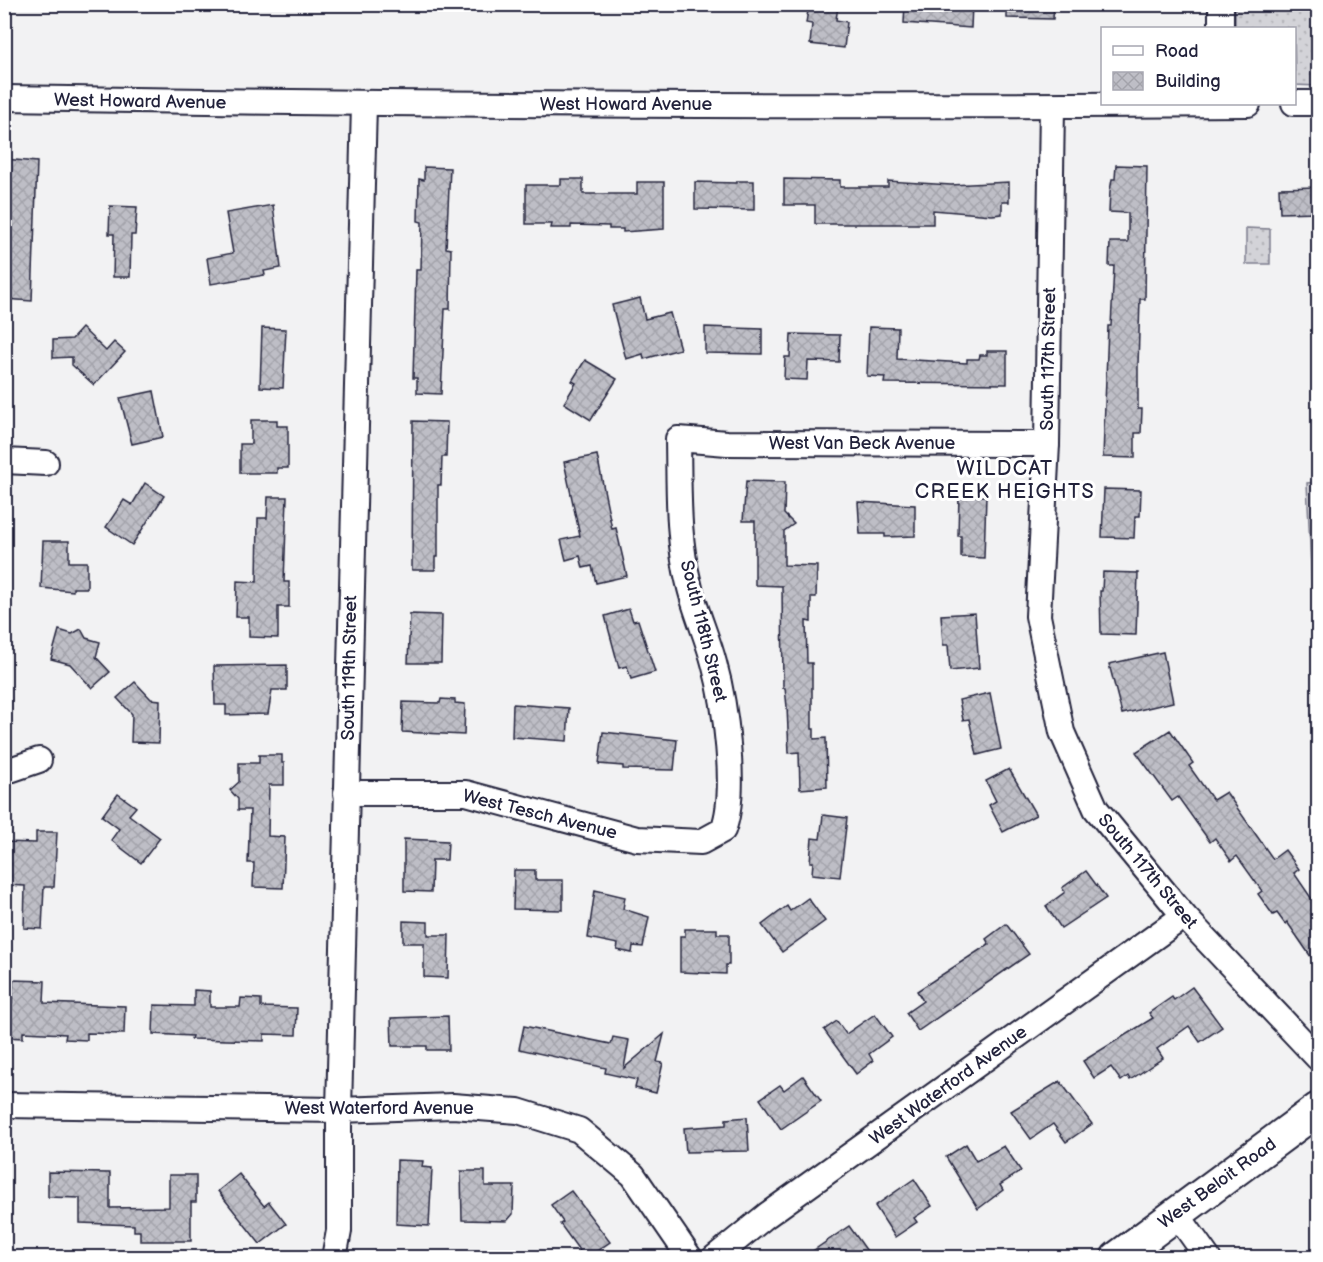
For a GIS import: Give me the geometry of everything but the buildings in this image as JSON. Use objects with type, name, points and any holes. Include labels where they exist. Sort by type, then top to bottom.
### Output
[{"type":"main road","name":"West Beloit Road","points":[[1117,1257],[1318,1109]]},
{"type":"street","points":[[1221,4],[1221,27]]},
{"type":"street","name":"West Howard Avenue","points":[[4,98],[364,104],[1136,105]]},
{"type":"street","points":[[1296,103],[1318,103]]},
{"type":"street","name":"South 119th Street","points":[[334,1257],[339,1231],[339,1110],[346,793],[364,104]]},
{"type":"street","name":"South 117th Street","points":[[1052,106],[1047,444],[1038,616],[1062,732],[1096,809],[1184,915],[1318,1058]]},
{"type":"street","name":"West Van Beck Avenue","points":[[678,439],[727,443],[1047,444]]},
{"type":"street","name":"South 118th Street","points":[[678,439],[680,517],[689,584],[715,664],[723,709],[730,779],[726,823]]},
{"type":"street","points":[[4,461],[46,464]]},
{"type":"street","points":[[4,772],[39,760]]},
{"type":"street","name":"West Tesch Avenue","points":[[346,793],[466,793],[637,839],[701,842],[723,830],[726,823]]},
{"type":"street","name":"West Waterford Avenue","points":[[714,1257],[767,1215],[1184,915]]},
{"type":"street","name":"West Waterford Avenue","points":[[4,1105],[339,1110],[453,1106],[518,1111],[579,1130],[633,1175],[690,1257]]},
{"type":"street","points":[[1176,1213],[1208,1257]]},
{"type":"shaded area","points":[[1235,5],[1318,5],[1318,86],[1296,85],[1296,27],[1235,27]]},
{"type":"shaded area","points":[[1246,228],[1270,229],[1270,264],[1246,264]]},
{"type":"shaded area","points":[[1318,482],[1318,588],[1312,588],[1307,483]]},
{"type":"district","name":"WILDCAT CREEK HEIGHTS","points":[[1005,480]]}]
